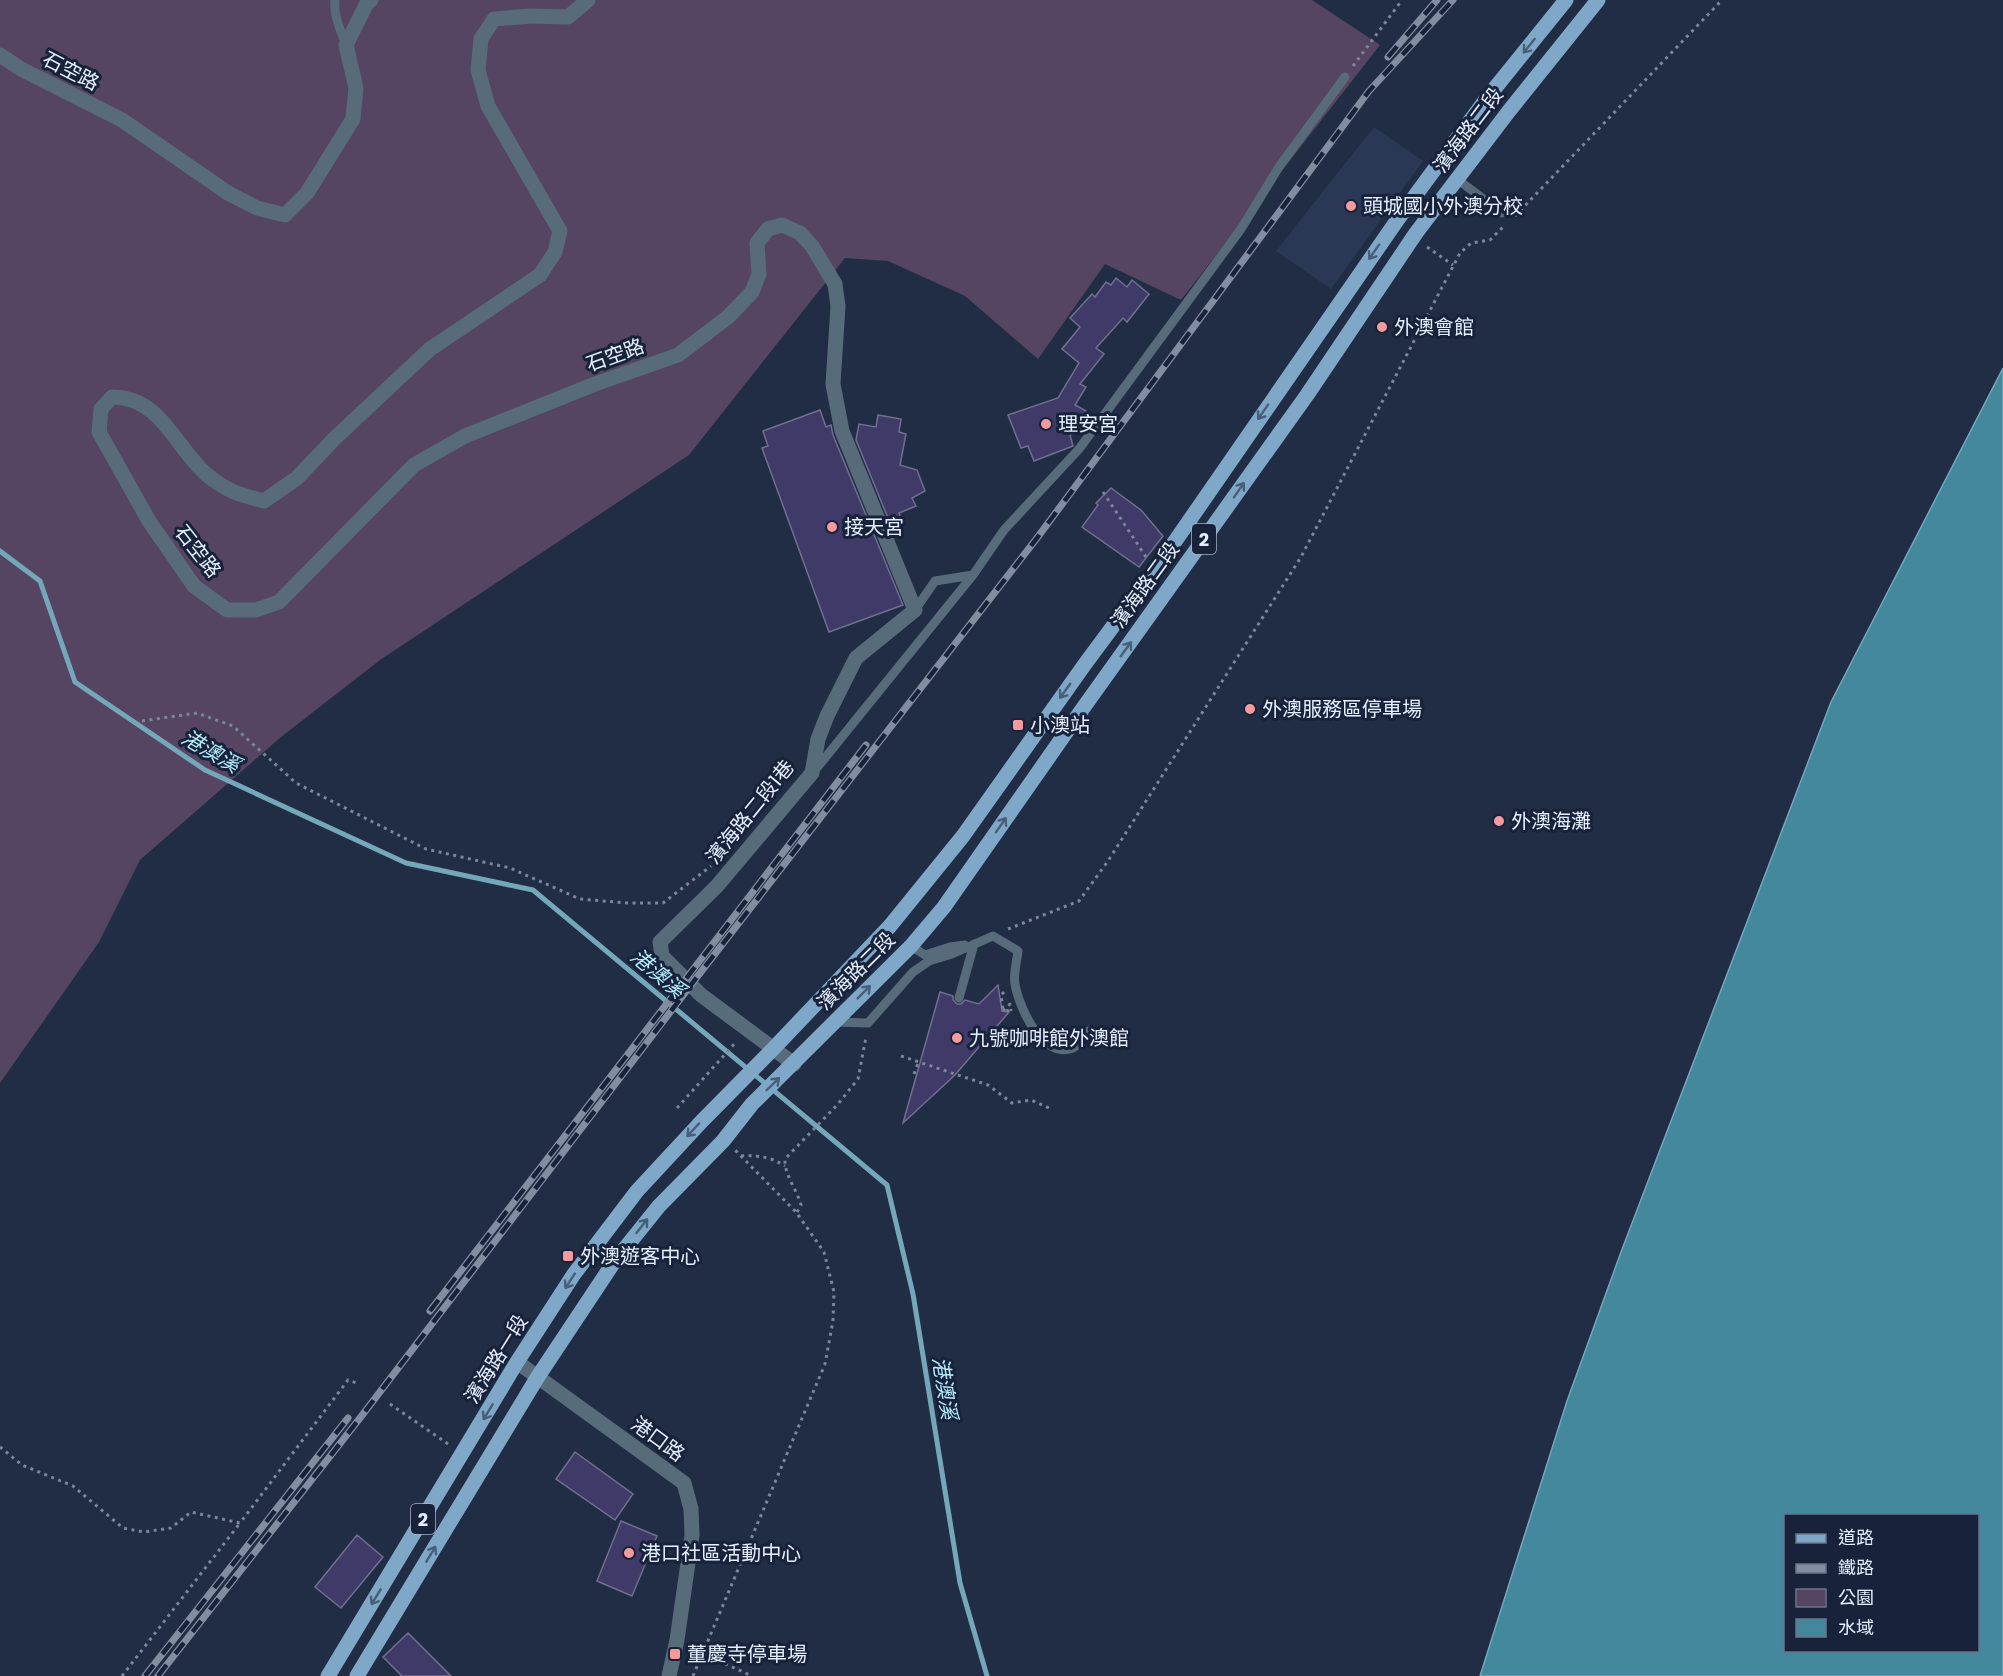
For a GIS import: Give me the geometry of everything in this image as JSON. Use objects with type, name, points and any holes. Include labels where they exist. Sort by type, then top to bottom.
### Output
[{"type":"main road","name":"濱海路二段","points":[[773,1049],[890,926],[963,836],[1085,664],[1154,560],[1286,379],[1398,219],[1487,98],[1566,0]]},
{"type":"main road","name":"濱海路二段","points":[[794,1064],[911,946],[944,907],[1306,395],[1421,239],[1457,178],[1598,0]]},
{"type":"main road","points":[[1398,219],[1421,239]]},
{"type":"main road","points":[[1286,379],[1306,395]]},
{"type":"main road","points":[[1154,560],[1178,577]]},
{"type":"main road","points":[[1085,664],[1107,675]]},
{"type":"main road","points":[[963,836],[983,850]]},
{"type":"main road","name":"濱海路一段","points":[[328,1676],[517,1362],[574,1274],[637,1191],[773,1049]]},
{"type":"main road","name":"2","points":[[357,1676],[537,1378],[622,1252],[659,1206],[723,1141],[752,1104],[794,1064]]},
{"type":"main road","points":[[395,1566],[417,1579]]},
{"type":"street","points":[[346,45],[367,3],[371,0]]},
{"type":"street","name":"石空路","points":[[588,0],[568,17],[531,16],[494,19],[481,39],[478,70],[488,106],[560,231],[555,252],[540,275],[430,349],[334,439],[297,478],[264,501],[236,494],[205,473],[155,412],[124,397],[112,397],[101,409],[99,432],[107,448],[149,521],[194,586],[227,610],[256,610],[279,602],[414,465],[465,436],[595,384],[678,355],[728,317],[752,292],[759,274],[757,243],[768,229],[782,225],[800,233],[806,239],[835,284],[838,306],[833,384],[842,431],[915,610]]},
{"type":"street","name":"石空路","points":[[0,55],[21,69],[122,120],[228,193],[256,208],[285,215],[307,193],[353,119],[356,88],[346,45]]},
{"type":"street","name":"濱海路二段1巷","points":[[794,1064],[701,995],[662,956],[660,942],[717,886],[812,773],[818,739],[856,658],[915,610]]},
{"type":"street","name":"港口路","points":[[517,1362],[684,1483],[691,1509],[692,1535],[677,1640],[669,1676]]},
{"type":"lane","points":[[335,0],[338,24],[346,45]]},
{"type":"lane","points":[[812,773],[973,575],[1004,530],[1086,439],[1241,229],[1279,167],[1345,77]]},
{"type":"lane","points":[[1457,178],[1502,213]]},
{"type":"lane","name":"濱海路二段1巷","points":[[915,610],[935,581],[973,575]]},
{"type":"lane","points":[[834,1022],[868,1023],[913,972],[929,961],[952,954],[993,936],[1018,951],[1014,982],[1026,1019],[1044,1042],[1063,1050],[1075,1047],[1089,1031]]},
{"type":"lane","points":[[911,946],[925,956],[950,947],[974,944]]},
{"type":"lane","points":[[959,998],[974,944]]},
{"type":"path","points":[[1345,77],[1402,0]]},
{"type":"path","points":[[993,936],[1079,902],[1108,861],[1301,557],[1460,253],[1471,243],[1490,240],[1722,0]]},
{"type":"path","points":[[1421,239],[1453,265]]},
{"type":"path","points":[[1103,492],[1154,560]]},
{"type":"path","points":[[142,720],[197,713],[233,726],[296,783],[426,849],[510,868],[580,899],[663,903],[715,863]]},
{"type":"path","points":[[1003,1011],[1010,1005],[1011,1011]]},
{"type":"path","points":[[796,1212],[801,1205],[797,1190],[785,1166],[785,1159],[838,1104],[858,1079],[868,1023]]},
{"type":"path","points":[[677,1108],[741,1037]]},
{"type":"path","points":[[901,1056],[988,1085],[1012,1103],[1031,1100],[1048,1108]]},
{"type":"path","points":[[914,1074],[918,1063]]},
{"type":"path","points":[[693,1676],[825,1364],[832,1321],[834,1292],[824,1252],[796,1212],[734,1149]]},
{"type":"path","points":[[741,1156],[760,1155],[776,1160],[785,1166]]},
{"type":"path","points":[[122,1676],[342,1387],[348,1380],[359,1384]]},
{"type":"path","points":[[390,1404],[463,1454]]},
{"type":"path","points":[[0,1447],[22,1465],[74,1486],[123,1528],[144,1532],[171,1528],[191,1512],[240,1523]]},
{"type":"path","points":[[702,1654],[752,1676]]},
{"type":"shaded area","name":"頭城國小外澳分校","points":[[1374,127],[1423,161],[1331,289],[1276,251]]},
{"type":"green space","points":[[0,0],[1312,0],[1380,45],[1181,300],[1105,264],[1038,359],[965,296],[888,261],[845,258],[689,455],[380,660],[281,737],[140,860],[99,942],[0,1083]]},
{"type":"water","points":[[2003,368],[2003,1676],[1480,1676],[1567,1401],[1621,1252],[1831,702]]},
{"type":"building","points":[[1116,278],[1127,287],[1132,280],[1149,294],[1127,322],[1123,318],[1096,348],[1104,354],[1080,384],[1086,387],[1075,405],[1086,411],[1077,432],[1070,435],[1073,446],[1034,461],[1028,446],[1021,448],[1008,415],[1058,398],[1079,363],[1062,349],[1080,327],[1070,318],[1092,294],[1095,297],[1106,282],[1111,285]]},
{"type":"building","name":"接天宮","points":[[820,410],[826,427],[831,425],[833,435],[903,605],[829,632],[762,448],[768,446],[763,431]]},
{"type":"building","points":[[878,415],[901,419],[899,432],[906,434],[900,465],[917,470],[925,491],[912,498],[916,506],[899,513],[902,522],[890,523],[856,440],[859,424],[876,427]]},
{"type":"building","points":[[1111,488],[1141,510],[1163,536],[1139,567],[1082,527],[1098,505],[1096,503]]},
{"type":"building","name":"九號咖啡館外澳館","points":[[998,985],[1002,1011],[1009,1012],[955,1075],[903,1123],[940,992],[953,996],[957,1004],[965,1000],[979,1004]]},
{"type":"building","points":[[575,1452],[633,1494],[615,1520],[556,1479]]},
{"type":"building","name":"港口社區活動中心","points":[[621,1521],[657,1536],[632,1596],[597,1581]]},
{"type":"building","points":[[357,1535],[383,1557],[341,1608],[315,1587]]},
{"type":"building","points":[[408,1633],[451,1676],[402,1676],[383,1657]]},
{"type":"waterway","name":"港澳溪","points":[[0,551],[40,581],[75,682],[205,770],[406,863],[533,890],[887,1185],[913,1294],[960,1583],[987,1676]]},
{"type":"railway","points":[[1388,57],[1437,0]]},
{"type":"railway","points":[[158,1676],[360,1418],[1037,538],[1369,91],[1453,0]]},
{"type":"railway","points":[[430,1311],[866,745]]},
{"type":"railway","points":[[145,1676],[348,1418]]},
{"type":"place","name":"頭城國小外澳分校","points":[[1351,206]]},
{"type":"place","name":"外澳會館","points":[[1382,327]]},
{"type":"place","name":"理安宮","points":[[1046,424]]},
{"type":"place","name":"接天宮","points":[[832,527]]},
{"type":"place","name":"外澳服務區停車場","points":[[1250,709]]},
{"type":"place","name":"小澳站","points":[[1018,725]]},
{"type":"place","name":"外澳海灘","points":[[1499,821]]},
{"type":"place","name":"九號咖啡館外澳館","points":[[957,1038]]},
{"type":"place","name":"外澳遊客中心","points":[[568,1256]]},
{"type":"place","name":"港口社區活動中心","points":[[629,1553]]},
{"type":"place","name":"董慶寺停車場","points":[[675,1654]]}]
